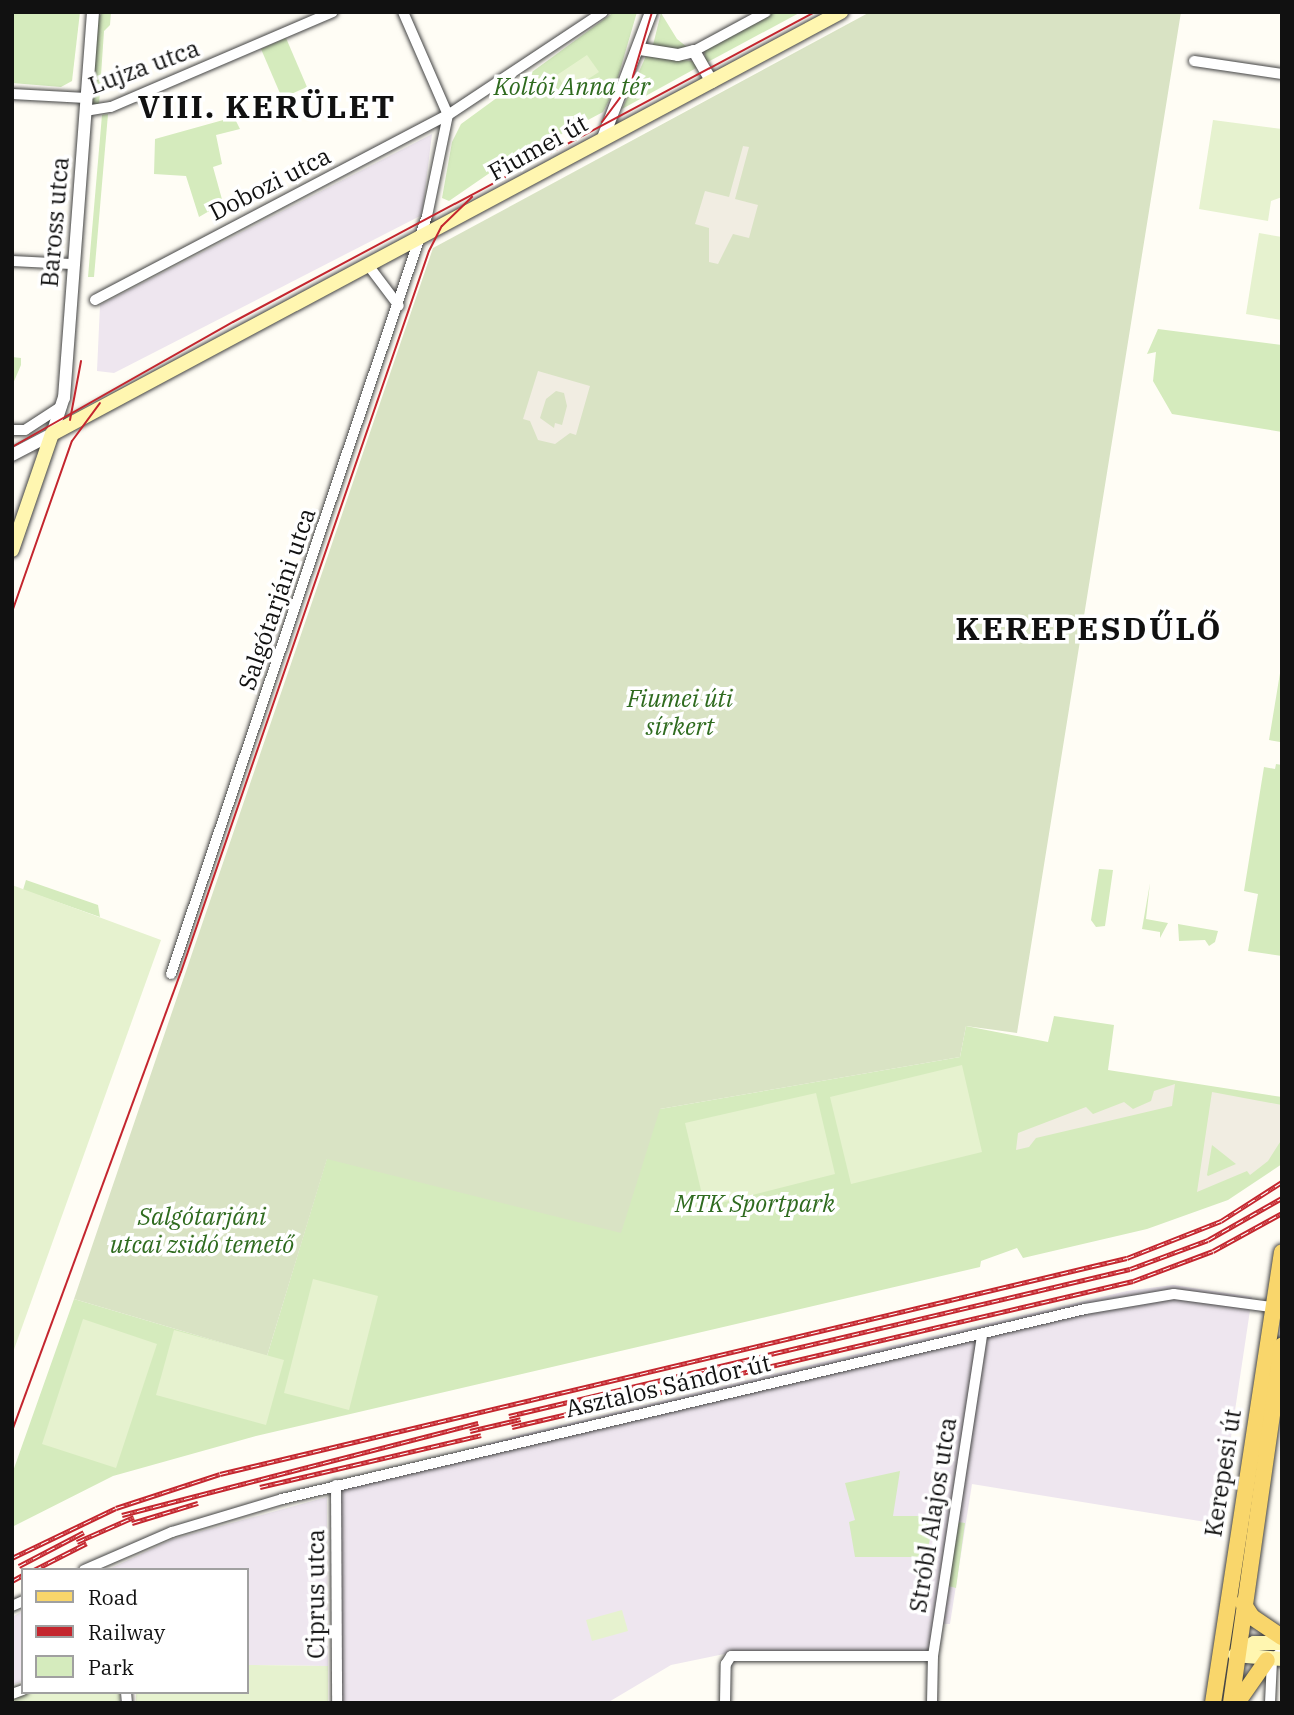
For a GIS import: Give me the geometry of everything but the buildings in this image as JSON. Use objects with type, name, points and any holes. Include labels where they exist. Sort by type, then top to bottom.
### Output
[{"type":"main road","name":"Fiumei út","points":[[52,433],[96,412],[841,12]]},
{"type":"main road","points":[[43,460],[96,412]]},
{"type":"main road","points":[[12,550],[19,517],[52,433]]},
{"type":"main road","name":"Kerepesi út","points":[[1213,1703],[1223,1617],[1277,1301],[1282,1252]]},
{"type":"main road","name":"Kerepesi út","points":[[1234,1703],[1235,1655],[1242,1602],[1281,1348]]},
{"type":"main road","points":[[1242,1602],[1252,1617],[1282,1637]]},
{"type":"main road","points":[[1223,1617],[1235,1655]]},
{"type":"main road","points":[[1215,1679],[1235,1655],[1254,1643],[1282,1643]]},
{"type":"main road","points":[[1235,1655],[1275,1657]]},
{"type":"main road","points":[[1234,1703],[1275,1657]]},
{"type":"street","name":"Baross utca","points":[[52,433],[62,405],[71,264],[93,12]]},
{"type":"street","name":"Lujza utca","points":[[12,93],[111,107],[333,12]]},
{"type":"street","points":[[404,12],[448,115]]},
{"type":"street","name":"Dobozi utca","points":[[95,300],[448,115],[603,12]]},
{"type":"street","points":[[603,138],[631,57],[640,49],[650,12]]},
{"type":"street","points":[[640,49],[678,55],[694,51],[766,12]]},
{"type":"street","points":[[694,51],[712,82]]},
{"type":"street","points":[[1194,61],[1282,74]]},
{"type":"street","name":"Salgótarjáni utca","points":[[171,974],[400,306],[421,237],[448,115]]},
{"type":"street","points":[[12,261],[71,264]]},
{"type":"street","points":[[368,265],[400,306]]},
{"type":"street","points":[[12,430],[26,430],[62,405]]},
{"type":"street","points":[[12,455],[52,433]]},
{"type":"street","name":"Asztalos Sándor út","points":[[89,1568],[172,1532],[336,1486],[982,1334],[1165,1294],[1277,1301]]},
{"type":"street","points":[[1277,1301],[1281,1348]]},
{"type":"street","name":"Stróbl Alajos utca","points":[[932,1703],[933,1656],[982,1334]]},
{"type":"street","name":"Ciprus utca","points":[[336,1486],[337,1703]]},
{"type":"street","points":[[724,1703],[726,1664],[731,1656],[933,1656]]},
{"type":"street","points":[[1270,1703],[1275,1657]]},
{"type":"shaded area","points":[[432,134],[422,215],[114,373],[97,371],[100,305]]},
{"type":"shaded area","points":[[743,146],[749,147],[735,199],[758,205],[749,238],[733,234],[718,264],[709,262],[709,228],[695,224],[705,191],[729,197]]},
{"type":"shaded area","points":[[538,371],[590,386],[576,435],[570,433],[555,444],[538,440],[530,421],[523,419]],"holes":[[[556,391],[564,393],[567,406],[562,425],[555,423],[554,428],[540,418],[546,399]]]},
{"type":"shaded area","points":[[1175,1084],[1172,1106],[1036,1138],[1029,1147],[1016,1150],[1018,1133],[1086,1107],[1093,1114],[1124,1102],[1133,1109],[1151,1101],[1154,1091]]},
{"type":"shaded area","points":[[1212,1092],[1282,1105],[1282,1139],[1268,1161],[1250,1175],[1247,1171],[1197,1192]],"holes":[[[1212,1145],[1236,1164],[1208,1176],[1207,1175]]]},
{"type":"shaded area","points":[[1173,1285],[1252,1297],[1218,1524],[972,1484],[950,1624],[939,1624],[939,1653],[729,1653],[671,1665],[607,1703],[337,1703],[336,1486],[516,1436],[827,1361],[1127,1291]]},
{"type":"shaded area","points":[[327,1497],[328,1666],[248,1665],[248,1568],[111,1568],[173,1539]]},
{"type":"shaded area","points":[[21,1612],[21,1682],[12,1685],[12,1617]]},
{"type":"green space","points":[[12,12],[80,12],[72,81],[61,87],[12,83]]},
{"type":"green space","points":[[103,12],[111,12],[110,25],[104,31],[99,105],[92,106],[98,18]]},
{"type":"green space","name":"Koltói Anna tér","points":[[614,12],[637,12],[614,91],[603,112],[494,170],[449,201],[442,198],[452,142],[461,124]]},
{"type":"green space","points":[[774,12],[801,12],[706,63],[704,50]]},
{"type":"green space","name":"Fiumei úti sírkert","points":[[870,12],[1181,12],[1017,1033],[966,1026],[960,1057],[660,1109],[621,1233],[327,1159],[267,1356],[74,1299],[433,248]]},
{"type":"green space","points":[[661,13],[677,39],[687,47],[685,51],[653,45]]},
{"type":"green space","points":[[286,38],[307,87],[282,98],[261,49]]},
{"type":"green space","points":[[587,55],[599,72],[568,92],[557,75]]},
{"type":"green space","points":[[646,56],[692,61],[700,66],[622,109]]},
{"type":"green space","points":[[108,114],[94,277],[88,277],[102,115]]},
{"type":"green space","points":[[234,117],[240,129],[216,135],[222,164],[213,167],[223,203],[199,217],[186,176],[154,174],[155,139]]},
{"type":"green space","points":[[1213,120],[1282,129],[1282,197],[1271,201],[1268,221],[1199,209]]},
{"type":"green space","points":[[1259,233],[1282,237],[1281,320],[1246,314]]},
{"type":"green space","points":[[1158,329],[1282,345],[1282,432],[1172,414],[1153,381],[1156,352],[1147,354]]},
{"type":"green space","points":[[12,357],[21,358],[21,365],[12,386]]},
{"type":"green space","points":[[1282,661],[1282,749],[1280,742],[1269,740]]},
{"type":"green space","points":[[1276,764],[1282,765],[1282,956],[1248,951],[1258,894],[1244,891],[1264,767],[1275,769]]},
{"type":"green space","points":[[1099,869],[1113,870],[1105,926],[1096,927],[1091,920]]},
{"type":"green space","points":[[26,880],[98,905],[100,917],[23,890]]},
{"type":"green space","points":[[1150,883],[1146,919],[1168,923],[1160,938],[1160,932],[1142,929]]},
{"type":"green space","points":[[12,885],[161,940],[12,1355]]},
{"type":"green space","points":[[1178,924],[1218,931],[1215,942],[1209,946],[1205,940],[1179,941]]},
{"type":"green space","name":"MTK Sportpark","points":[[1054,1016],[1114,1025],[1108,1070],[1282,1097],[1282,1164],[1228,1200],[1147,1229],[1023,1258],[1017,1248],[981,1261],[980,1267],[256,1436],[113,1476],[12,1527],[12,1474],[74,1299],[267,1356],[327,1158],[660,1109],[960,1057],[966,1026],[1048,1042]]},
{"type":"green space","points":[[962,1065],[982,1152],[851,1184],[830,1097]]},
{"type":"green space","points":[[816,1093],[835,1174],[705,1207],[685,1123]]},
{"type":"green space","points":[[313,1279],[378,1296],[349,1410],[284,1393]]},
{"type":"green space","points":[[83,1319],[157,1344],[116,1468],[42,1444]]},
{"type":"green space","points":[[174,1330],[284,1360],[266,1425],[156,1395]]},
{"type":"green space","points":[[900,1471],[893,1516],[935,1516],[926,1557],[855,1557],[849,1522],[855,1520],[845,1483]]},
{"type":"green space","points":[[958,1522],[965,1523],[956,1588],[948,1586]]},
{"type":"green space","points":[[622,1610],[628,1631],[592,1641],[586,1620]]},
{"type":"green space","points":[[248,1665],[328,1666],[328,1703],[136,1703],[136,1694],[248,1694]]},
{"type":"green space","points":[[25,1694],[120,1694],[120,1703],[12,1703],[12,1698]]},
{"type":"tram line","points":[[602,122],[631,83],[652,12]]},
{"type":"tram line","points":[[12,447],[233,322],[815,12]]},
{"type":"tram line","points":[[12,1431],[181,972],[429,251],[442,226],[472,197]]},
{"type":"tram line","points":[[70,420],[81,361]]},
{"type":"tram line","points":[[12,612],[72,441],[100,403]]},
{"type":"railway","points":[[12,1558],[116,1508],[220,1474],[1127,1258],[1221,1221],[1282,1182]]},
{"type":"railway","points":[[509,1416],[1130,1269],[1208,1240],[1282,1198]]},
{"type":"railway","points":[[512,1427],[1133,1281],[1213,1251],[1282,1213]]},
{"type":"railway","points":[[470,1431],[521,1419]]},
{"type":"railway","points":[[122,1515],[478,1423]]},
{"type":"railway","points":[[260,1487],[481,1435]]},
{"type":"railway","points":[[132,1523],[198,1503]]},
{"type":"railway","points":[[77,1542],[134,1517]]},
{"type":"railway","points":[[19,1566],[84,1532]]},
{"type":"railway","points":[[38,1568],[87,1543]]},
{"type":"railway","points":[[12,1581],[21,1576]]},
{"type":"district","name":"VIII. KERÜLET","points":[[267,106]]},
{"type":"district","name":"KEREPESDŰLŐ","points":[[1089,628]]},
{"type":"park label","name":"Salgótarjáni utcai zsidó temető","points":[[202,1231]]}]
